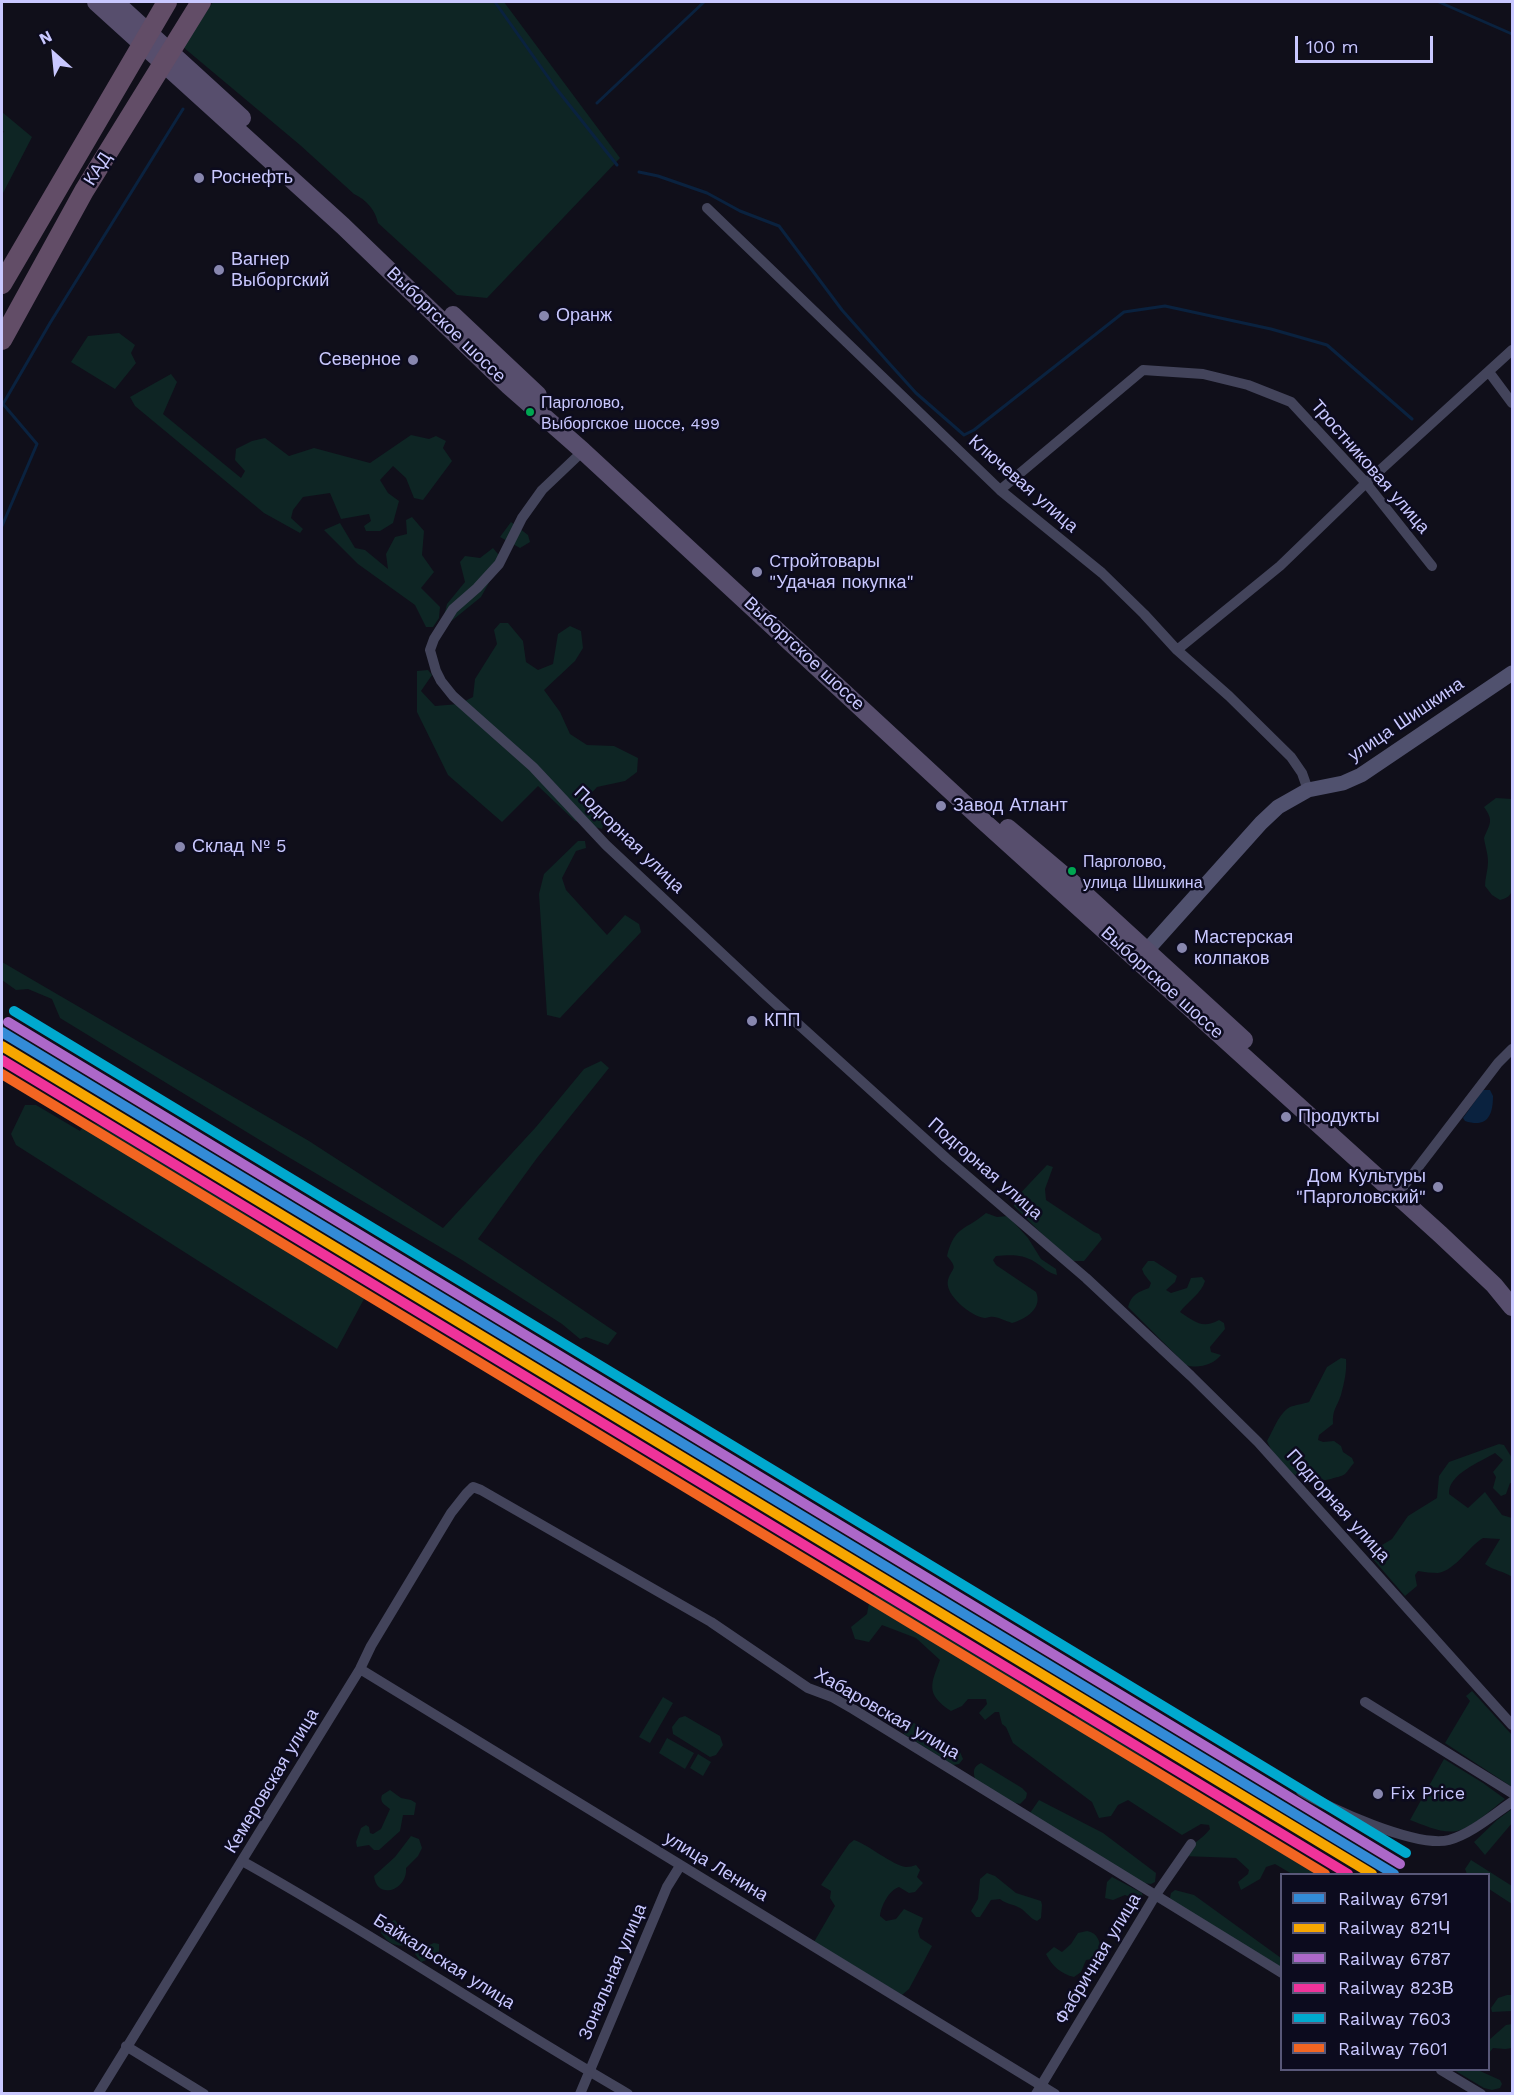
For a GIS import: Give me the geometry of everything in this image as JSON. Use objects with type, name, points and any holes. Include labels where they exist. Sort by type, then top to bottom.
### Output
[{"type":"highway","name":"КАД","points":[[2,284],[167,2]]},
{"type":"highway","name":"КАД","points":[[2,350],[5,332],[84,191],[201,2]]},
{"type":"main road","name":"Выборгское шоссе","points":[[96,2],[116,8],[978,802],[1066,877],[1142,956],[1494,1285],[1512,1306]]},
{"type":"main road","name":"Выборгское шоссе","points":[[191,78],[509,386],[981,819],[1142,956],[1404,1187],[1512,1292]]},
{"type":"street","name":"Ключевая улица","points":[[706,208],[1000,490],[1102,573],[1177,650],[1229,696],[1291,757],[1302,773],[1308,790]]},
{"type":"street","points":[[1177,650],[1280,566],[1366,483],[1512,350]]},
{"type":"street","name":"Тростниковая улица","points":[[1000,490],[1143,370],[1203,374],[1248,385],[1291,402],[1366,483],[1432,566]]},
{"type":"street","points":[[1489,372],[1512,403]]},
{"type":"street","name":"Подгорная улица","points":[[583,452],[556,475],[531,503],[499,564],[453,609],[434,639],[430,650],[436,671],[447,689],[533,767],[606,845],[765,994],[946,1158],[1086,1278],[1191,1376],[1258,1442],[1512,1725]]},
{"type":"street","name":"улица Шишкина","points":[[1142,956],[1278,807],[1308,790],[1343,783],[1361,775],[1512,673]]},
{"type":"street","points":[[1404,1187],[1498,1063],[1512,1048]]},
{"type":"street","name":"Кемеровская улица","points":[[98,2094],[360,1669],[371,1646],[451,1513],[473,1488]]},
{"type":"street","name":"Хабаровская улица","points":[[473,1488],[481,1490],[711,1622],[808,1688],[839,1701],[1280,1971]]},
{"type":"street","name":"улица Ленина","points":[[360,1669],[680,1866],[858,1971],[1039,2090],[1055,2094]]},
{"type":"street","points":[[1365,1702],[1512,1794]]},
{"type":"street","points":[[1301,1791],[1318,1802],[1374,1825],[1433,1841],[1446,1841],[1460,1836],[1512,1803]]},
{"type":"street","name":"Фабричная улица","points":[[1039,2090],[1155,1896],[1191,1844]]},
{"type":"street","name":"Байкальская улица","points":[[242,1861],[330,1911],[628,2094]]},
{"type":"street","name":"Зональная улица","points":[[580,2094],[667,1887],[680,1866]]},
{"type":"street","points":[[126,2046],[204,2094]]},
{"type":"street","points":[[1443,2071],[1481,2094]]},
{"type":"green space","points":[[213,2],[504,2],[620,158],[487,298],[457,295],[378,223],[367,202],[354,194],[300,145],[183,47]]},
{"type":"green space","points":[[2,112],[32,137],[2,195],[2,135],[4,131],[2,131]]},
{"type":"green space","points":[[119,333],[135,345],[131,353],[136,363],[115,389],[71,362],[88,336]]},
{"type":"green space","points":[[171,374],[177,382],[163,414],[241,478],[245,471],[235,460],[236,449],[252,441],[265,438],[289,456],[314,448],[370,463],[411,435],[429,439],[436,436],[446,441],[443,448],[452,461],[423,500],[414,498],[406,478],[393,466],[380,480],[388,493],[399,501],[393,523],[380,531],[366,531],[364,526],[371,521],[369,514],[341,519],[330,493],[303,497],[293,510],[291,518],[303,529],[300,533],[264,513],[135,406],[130,397]]},
{"type":"green space","points":[[412,517],[424,531],[422,555],[434,572],[421,588],[440,607],[439,618],[433,627],[426,627],[415,605],[358,564],[324,530],[340,523],[355,548],[365,550],[388,569],[386,554],[395,537],[407,534],[406,520]]},
{"type":"green space","points":[[511,522],[528,535],[530,542],[520,548],[500,537]]},
{"type":"green space","points":[[493,548],[502,559],[481,597],[449,623],[444,616],[447,604],[465,582],[460,562],[465,556],[480,558]]},
{"type":"green space","points":[[500,623],[508,623],[523,641],[526,662],[538,670],[553,664],[558,634],[570,626],[581,631],[583,648],[575,661],[544,690],[560,712],[570,734],[587,745],[614,746],[638,758],[637,772],[625,781],[597,787],[586,799],[605,819],[602,829],[575,821],[538,786],[502,822],[448,775],[417,712],[417,671],[428,670],[432,675],[421,691],[435,706],[459,704],[473,697],[475,679],[497,644],[494,630]]},
{"type":"green space","points":[[1496,798],[1512,799],[1512,889],[1508,896],[1500,900],[1492,895],[1485,886],[1488,856],[1484,838],[1490,819],[1484,807]]},
{"type":"green space","points":[[578,841],[585,841],[586,848],[576,851],[562,878],[566,890],[607,935],[625,915],[639,924],[641,932],[560,1018],[547,1015],[539,894],[544,874]]},
{"type":"green space","points":[[2,962],[309,1141],[443,1228],[536,1127],[584,1069],[601,1061],[609,1068],[537,1158],[478,1239],[617,1333],[608,1345],[586,1337],[580,1339],[562,1324],[462,1260],[60,1018],[52,999],[28,989],[16,990],[2,980]]},
{"type":"green space","points":[[25,1105],[36,1105],[80,1131],[87,1121],[124,1133],[358,1289],[364,1299],[337,1349],[16,1145],[11,1134]]},
{"type":"green space","points":[[1047,1165],[1053,1167],[1045,1189],[1046,1200],[1099,1234],[1102,1239],[1084,1261],[1072,1261],[1014,1206],[1014,1200]]},
{"type":"green space","points":[[986,1213],[997,1217],[1008,1216],[1028,1238],[1041,1259],[1056,1269],[1057,1275],[1021,1256],[996,1256],[993,1260],[996,1265],[1036,1292],[1038,1298],[1032,1312],[1012,1323],[995,1317],[985,1318],[973,1314],[960,1304],[948,1286],[948,1280],[954,1268],[947,1256],[950,1246],[957,1234]]},
{"type":"green space","points":[[1148,1261],[1154,1261],[1177,1276],[1175,1282],[1166,1290],[1171,1293],[1187,1288],[1191,1278],[1202,1277],[1205,1281],[1201,1290],[1180,1312],[1203,1324],[1219,1320],[1224,1323],[1225,1329],[1210,1347],[1211,1352],[1221,1355],[1210,1364],[1186,1365],[1128,1307],[1136,1295],[1149,1288],[1151,1283],[1142,1269]]},
{"type":"green space","points":[[1341,1358],[1346,1359],[1346,1373],[1334,1412],[1333,1424],[1319,1435],[1318,1440],[1334,1441],[1341,1446],[1343,1452],[1352,1458],[1354,1463],[1345,1474],[1340,1476],[1320,1481],[1310,1480],[1284,1467],[1267,1441],[1283,1413],[1290,1407],[1309,1402],[1327,1367]]},
{"type":"green space","points":[[1499,1444],[1504,1445],[1512,1458],[1512,1483],[1506,1494],[1501,1496],[1493,1488],[1496,1477],[1493,1472],[1503,1460],[1495,1453],[1459,1475],[1450,1487],[1449,1494],[1468,1508],[1485,1492],[1502,1515],[1512,1518],[1512,1577],[1485,1564],[1500,1539],[1483,1538],[1451,1568],[1438,1573],[1418,1571],[1415,1575],[1417,1586],[1405,1596],[1372,1558],[1377,1548],[1392,1539],[1408,1516],[1437,1498],[1439,1476],[1449,1462]]},
{"type":"green space","points":[[877,1592],[1044,1697],[1062,1720],[1070,1720],[1076,1714],[1086,1717],[1203,1798],[1212,1812],[1229,1816],[1316,1873],[1290,1873],[1275,1864],[1266,1867],[1260,1879],[1241,1890],[1238,1882],[1248,1874],[1249,1870],[1236,1858],[1183,1856],[1210,1829],[1209,1825],[1201,1824],[1182,1835],[1128,1800],[1118,1805],[1111,1816],[1099,1818],[1092,1802],[1013,1743],[1006,1727],[1002,1724],[999,1712],[995,1712],[985,1720],[979,1713],[987,1704],[986,1699],[968,1699],[962,1706],[951,1711],[943,1705],[932,1688],[940,1660],[916,1638],[882,1625],[869,1642],[855,1639],[851,1627],[867,1614],[870,1597]]},
{"type":"green space","points":[[1472,1691],[1512,1735],[1512,1787],[1445,1743],[1470,1701],[1466,1696]]},
{"type":"green space","points":[[663,1697],[673,1703],[650,1743],[639,1737]]},
{"type":"green space","points":[[685,1716],[720,1736],[723,1745],[716,1755],[710,1757],[673,1734],[672,1727],[679,1718]]},
{"type":"green space","points":[[908,1722],[914,1723],[960,1752],[963,1759],[959,1764],[953,1765],[904,1734],[903,1728]]},
{"type":"green space","points":[[667,1738],[694,1753],[685,1769],[659,1753]]},
{"type":"green space","points":[[698,1754],[711,1762],[703,1776],[690,1768]]},
{"type":"green space","points":[[1444,1759],[1505,1799],[1476,1822],[1451,1832],[1410,1820]]},
{"type":"green space","points":[[981,1763],[1022,1788],[1027,1793],[1026,1798],[1020,1804],[1011,1802],[975,1779],[974,1770]]},
{"type":"green space","points":[[390,1790],[401,1798],[416,1803],[414,1815],[403,1815],[400,1831],[379,1850],[374,1850],[369,1845],[357,1847],[356,1842],[361,1828],[366,1825],[373,1834],[381,1829],[390,1809],[383,1803],[381,1797]]},
{"type":"green space","points":[[1039,1800],[1103,1833],[1156,1873],[1155,1882],[1142,1883],[1030,1813]]},
{"type":"green space","points":[[1512,1809],[1512,1823],[1485,1855],[1474,1842]]},
{"type":"green space","points":[[411,1836],[419,1839],[422,1848],[418,1856],[406,1868],[405,1876],[398,1887],[392,1890],[381,1888],[376,1884],[374,1876],[395,1857]]},
{"type":"green space","points":[[854,1840],[894,1863],[906,1867],[916,1865],[920,1870],[917,1877],[923,1883],[915,1892],[909,1893],[899,1887],[892,1891],[886,1899],[880,1916],[886,1921],[896,1919],[904,1909],[923,1918],[918,1931],[920,1938],[932,1946],[909,1989],[902,1995],[814,1942],[835,1906],[830,1898],[831,1891],[821,1885]]},
{"type":"green space","points":[[1471,1860],[1512,1886],[1512,1904],[1490,1890],[1490,1873],[1467,1873],[1465,1869]]},
{"type":"green space","points":[[987,1873],[995,1876],[1016,1893],[1041,1901],[1041,1918],[1037,1921],[1020,1908],[1000,1899],[991,1900],[980,1917],[976,1917],[971,1911],[978,1899],[980,1879]]},
{"type":"green space","points":[[1112,1877],[1142,1893],[1143,1898],[1137,1900],[1125,1895],[1113,1900],[1105,1898],[1107,1882]]},
{"type":"green space","points":[[1175,1890],[1194,1895],[1280,1957],[1280,1966],[1173,1902],[1170,1898],[1171,1893]]},
{"type":"green space","points":[[395,1920],[403,1931],[411,1933],[412,1940],[409,1945],[393,1944],[381,1933],[383,1924]]},
{"type":"green space","points":[[1087,1931],[1094,1934],[1099,1941],[1102,1951],[1099,1958],[1086,1960],[1081,1972],[1074,1977],[1061,1972],[1046,1954],[1054,1947],[1062,1952],[1078,1933]]},
{"type":"green space","points":[[434,1943],[439,1944],[437,1956],[421,1962],[415,1954],[417,1950]]},
{"type":"green space","points":[[1512,1995],[1512,2011],[1492,2012],[1491,2008],[1498,1998]]},
{"type":"green space","points":[[1512,2024],[1512,2048],[1493,2048],[1490,2052],[1490,2039],[1506,2025]]},
{"type":"green space","points":[[1456,2071],[1480,2071],[1500,2080],[1502,2084],[1500,2088],[1492,2090],[1484,2088]]},
{"type":"water","points":[[1483,1090],[1490,1090],[1493,1096],[1490,1115],[1483,1122],[1465,1121],[1463,1118]]},
{"type":"waterway","points":[[495,2],[555,87],[617,165]]},
{"type":"waterway","points":[[597,103],[704,2]]},
{"type":"waterway","points":[[1439,2],[1512,34]]},
{"type":"waterway","points":[[2,526],[37,444],[3,404],[50,323],[183,109]]},
{"type":"waterway","points":[[639,172],[707,193],[740,211],[779,226],[842,310],[888,362],[916,393],[964,435],[974,430],[1124,312],[1165,306],[1271,329],[1327,345],[1412,419]]},
{"type":"rail line","name":"7603","points":[[14,1011],[1406,1853]]},
{"type":"rail line","name":"6787","points":[[8,1022],[1400,1864]]},
{"type":"rail line","name":"6791","points":[[2,1032],[1392,1873]]},
{"type":"rail line","name":"821Ч","points":[[2,1046],[1370,1873]]},
{"type":"rail line","name":"823В","points":[[2,1060],[1346,1873]]},
{"type":"rail line","name":"7601","points":[[2,1074],[1323,1873]]},
{"type":"place","name":"Роснефть","points":[[199,178]]},
{"type":"place","name":"Вагнер Выборгский","points":[[219,270]]},
{"type":"place","name":"Оранж","points":[[544,316]]},
{"type":"place","name":"Северное","points":[[413,360]]},
{"type":"place","name":"Парголово, Выборгское шоссе, 499","points":[[530,412]]},
{"type":"place","name":"Cтройтовары \"Удачая покупка\"","points":[[757,572]]},
{"type":"place","name":"Завод Атлант","points":[[941,806]]},
{"type":"place","name":"Склад № 5","points":[[180,847]]},
{"type":"place","name":"Парголово, улица Шишкина","points":[[1072,871]]},
{"type":"place","name":"Мастерская колпаков","points":[[1182,948]]},
{"type":"place","name":"КПП","points":[[752,1021]]},
{"type":"place","name":"Продукты","points":[[1286,1117]]},
{"type":"place","name":"Дом Культуры \"Парголовский\"","points":[[1438,1187]]},
{"type":"place","name":"Fix Price","points":[[1378,1794]]}]
